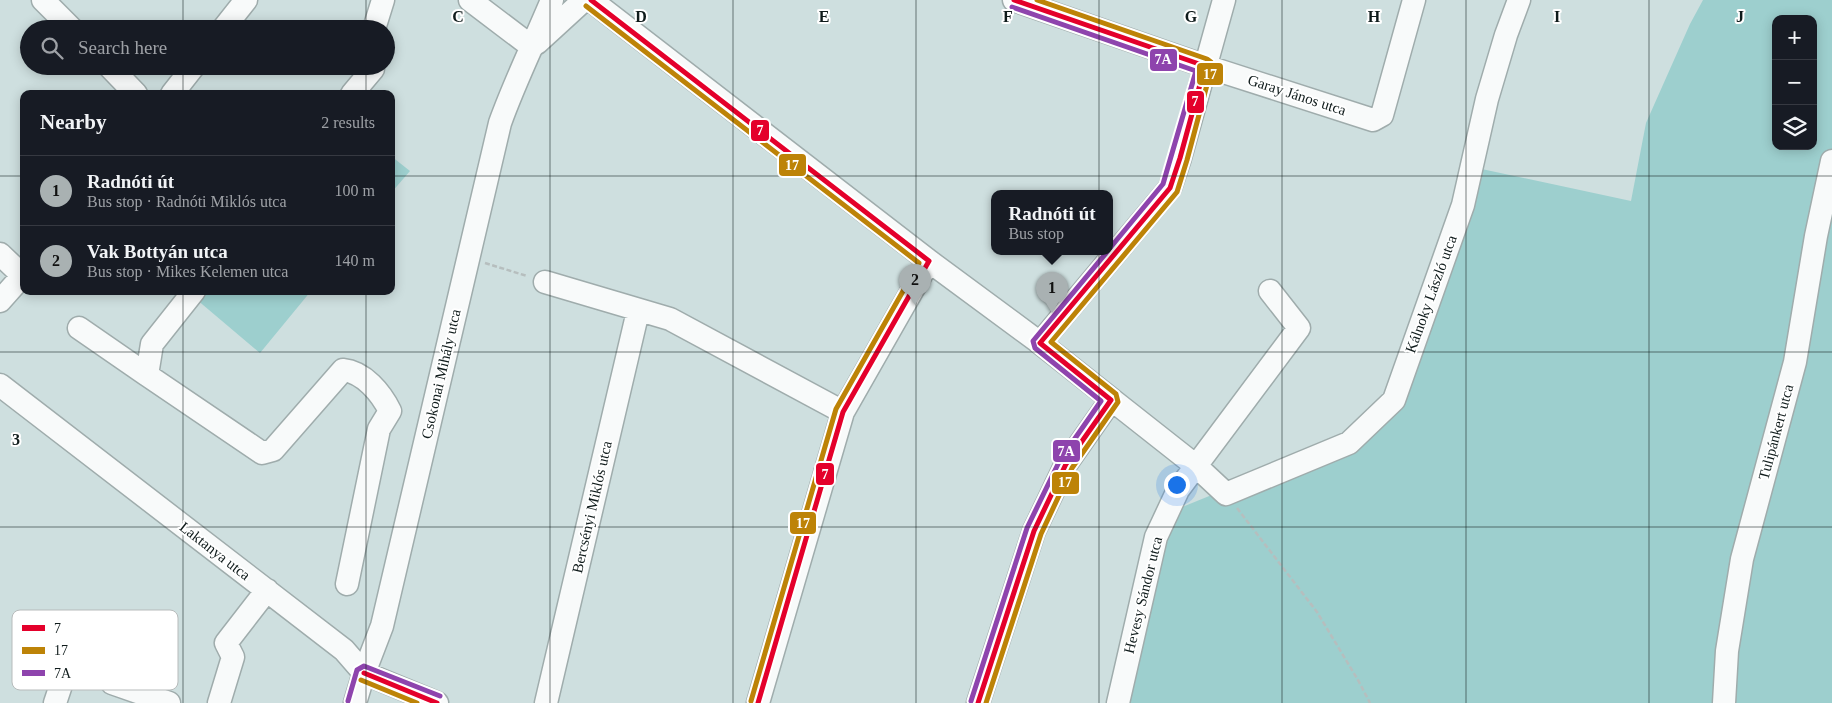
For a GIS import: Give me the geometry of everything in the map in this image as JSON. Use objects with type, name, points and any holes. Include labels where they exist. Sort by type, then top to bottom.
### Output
[{"type":"street","points":[[43,0],[63,20]]},
{"type":"street","points":[[230,20],[246,0]]},
{"type":"street","points":[[377,20],[383,0]]},
{"type":"street","points":[[470,0],[532,47],[584,0]]},
{"type":"street","name":"Csokonai Mihály utca","points":[[356,703],[364,672],[382,626],[500,123],[513,86],[552,0]]},
{"type":"street","points":[[591,0],[929,261],[1040,343],[1196,466],[1226,494]]},
{"type":"street","name":"Garay János utca","points":[[1014,0],[1205,66],[1373,120],[1382,115],[1414,0]]},
{"type":"street","points":[[1040,343],[1170,188],[1224,0]]},
{"type":"street","name":"Kálnoky László utca","points":[[1226,494],[1349,443],[1394,400],[1463,205],[1488,98],[1506,35],[1519,0]]},
{"type":"street","points":[[118,75],[132,90]]},
{"type":"street","points":[[175,90],[187,75]]},
{"type":"street","points":[[355,90],[368,75]]},
{"type":"street","name":"Tulipánkert utca","points":[[1724,703],[1727,651],[1742,559],[1795,362],[1816,236],[1832,161]]},
{"type":"street","points":[[0,254],[20,271]]},
{"type":"street","points":[[758,703],[843,412],[929,261]]},
{"type":"street","points":[[0,301],[20,278]]},
{"type":"street","points":[[545,282],[670,319],[843,412]]},
{"type":"street","name":"Hevesy Sándor utca","points":[[1118,703],[1156,538],[1178,490],[1299,328],[1270,291]]},
{"type":"street","points":[[147,375],[152,344],[191,295]]},
{"type":"street","name":"Bercsényi Miklós utca","points":[[546,703],[638,311]]},
{"type":"street","points":[[80,328],[262,453],[273,450],[344,370],[354,371],[382,394],[390,411],[379,429],[347,584]]},
{"type":"street","points":[[120,356],[152,344]]},
{"type":"street","name":"Laktanya utca","points":[[0,386],[344,650],[364,672],[437,703]]},
{"type":"street","points":[[978,703],[1034,531],[1066,464],[1112,400]]},
{"type":"street","points":[[219,703],[233,657],[226,642],[267,590]]},
{"type":"street","points":[[55,703],[59,690]]},
{"type":"street","points":[[132,690],[169,703]]},
{"type":"path","points":[[468,258],[545,282]]},
{"type":"path","points":[[1226,494],[1317,612],[1370,703]]},
{"type":"shaded area","points":[[1703,0],[1832,0],[1832,703],[1124,703],[1165,514],[1357,436],[1393,397],[1463,165],[1631,201],[1646,123],[1690,24]]},
{"type":"shaded area","points":[[395,159],[410,171],[395,188]]},
{"type":"shaded area","points":[[199,295],[308,295],[260,353],[196,299]]},
{"type":"transit line","name":"7","points":[[591,0],[929,261]]},
{"type":"transit line","name":"7","points":[[978,703],[1034,531],[1066,464],[1111,400],[1040,343],[1170,188],[1205,66],[1014,0]]},
{"type":"transit line","name":"17","points":[[986,703],[1041,534],[1072,468],[1118,402],[1116,394],[1051,342],[1177,192],[1212,66],[1211,62],[1207,59],[1037,0]]},
{"type":"transit line","name":"17","points":[[586,6],[919,263],[836,409],[751,701]]},
{"type":"transit line","name":"7A","points":[[1012,7],[1196,71],[1163,184],[1113,244]]},
{"type":"transit line","name":"7A","points":[[971,701],[1027,528],[1060,460],[1101,401],[1035,348],[1033,341],[1105,255]]},
{"type":"transit line","name":"7","points":[[758,703],[843,412],[929,261]]},
{"type":"transit line","name":"7A","points":[[348,701],[357,670],[364,666],[440,696]]},
{"type":"transit line","name":"7","points":[[364,673],[437,703]]},
{"type":"transit line","name":"17","points":[[361,680],[417,703]]},
{"type":"place","name":"Vak Bottyán utca","points":[[915,305]]},
{"type":"place","name":"Radnóti út","points":[[1052,313]]}]
